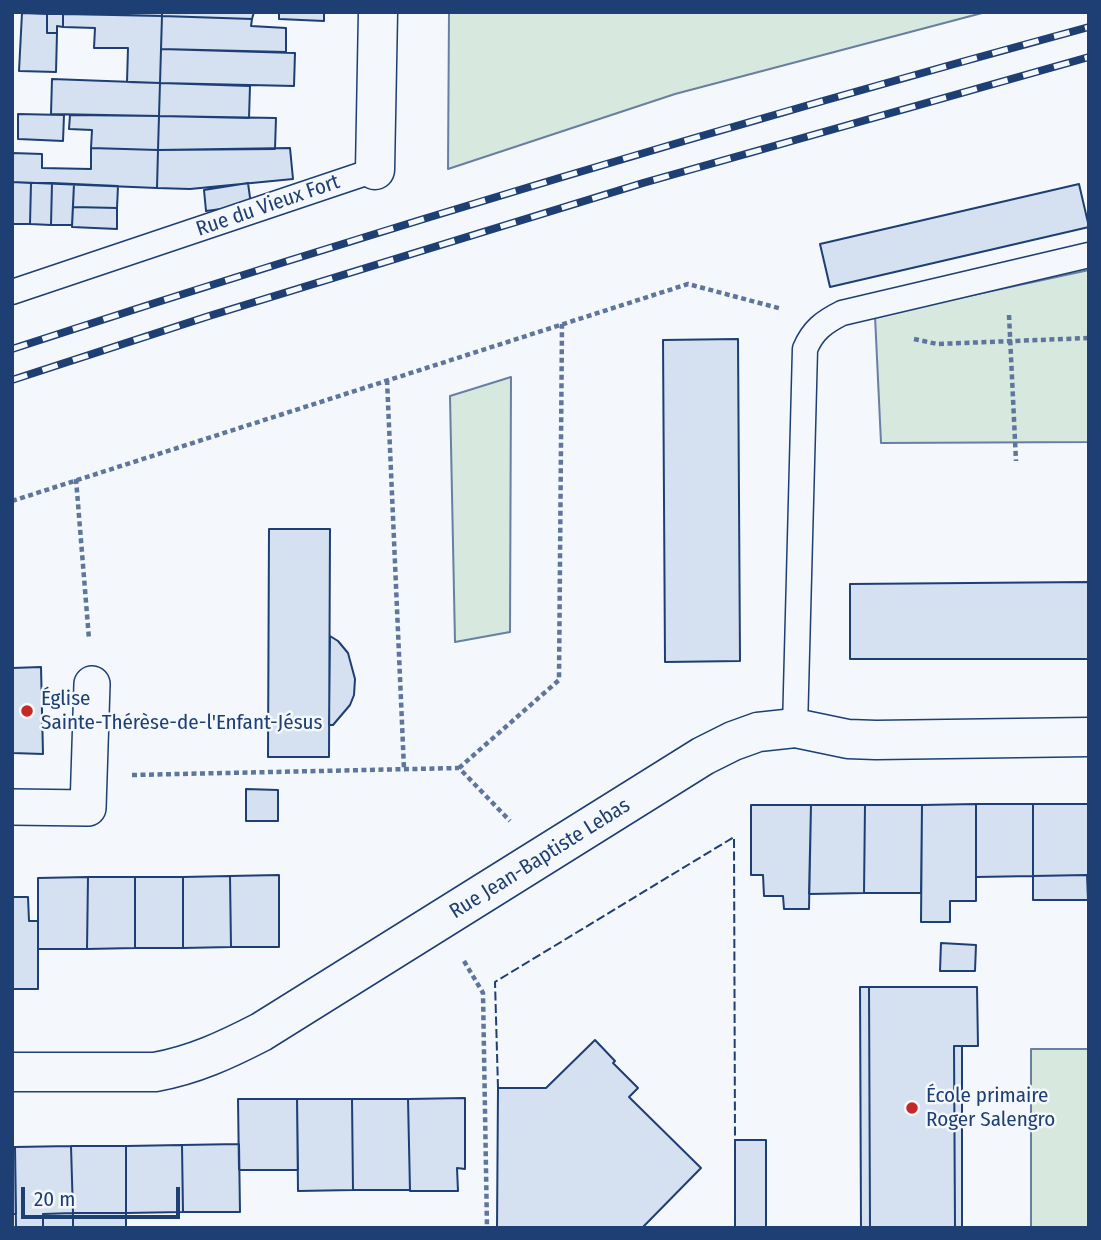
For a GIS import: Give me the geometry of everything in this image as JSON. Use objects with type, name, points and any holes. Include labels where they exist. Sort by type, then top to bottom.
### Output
[{"type":"street","name":"Rue du Vieux Fort","points":[[375,170],[378,12]]},
{"type":"street","points":[[12,807],[88,808],[92,684]]},
{"type":"street","name":"Rue Jean-Baptiste Lebas","points":[[12,1072],[155,1072],[224,1052],[440,922],[703,756],[758,732],[795,728],[848,739],[876,740],[1089,737]]},
{"type":"lane","name":"Rue du Vieux Fort","points":[[12,292],[375,170]]},
{"type":"lane","points":[[795,728],[805,349],[816,329],[842,313],[858,308],[1089,255]]},
{"type":"path","points":[[1005,275],[1016,461]]},
{"type":"path","points":[[12,501],[688,284],[826,321]]},
{"type":"path","points":[[89,776],[459,768],[559,680],[562,324]]},
{"type":"path","points":[[912,339],[937,344],[1089,338]]},
{"type":"path","points":[[387,380],[404,769]]},
{"type":"path","points":[[76,479],[92,684]]},
{"type":"path","points":[[459,768],[544,857]]},
{"type":"path","points":[[440,922],[483,993],[487,1228]]},
{"type":"shaded area","points":[[449,12],[986,12],[675,94],[448,169]]},
{"type":"shaded area","points":[[1089,270],[1089,442],[881,443],[875,316]]},
{"type":"shaded area","points":[[511,377],[510,632],[455,642],[450,396]]},
{"type":"shaded area","points":[[1031,1049],[1089,1049],[1089,1228],[1031,1228]]},
{"type":"building","points":[[22,12],[162,12],[162,16]]},
{"type":"building","points":[[162,12],[254,12],[252,19],[162,16]]},
{"type":"building","points":[[279,12],[324,12],[324,21],[279,19]]},
{"type":"building","points":[[22,13],[47,14],[47,33],[57,33],[56,72],[19,71]]},
{"type":"building","points":[[47,14],[63,14],[63,27],[57,26],[57,33],[47,33]]},
{"type":"building","points":[[63,14],[162,16],[160,83],[127,82],[128,48],[94,48],[95,28],[63,27]]},
{"type":"building","points":[[162,16],[252,19],[251,26],[286,28],[286,52],[161,49]]},
{"type":"building","points":[[161,49],[295,53],[294,86],[160,83]]},
{"type":"building","points":[[52,79],[160,83],[159,116],[51,114]]},
{"type":"building","points":[[160,83],[250,86],[249,118],[159,116]]},
{"type":"building","points":[[18,114],[64,115],[63,141],[18,139]]},
{"type":"building","points":[[70,115],[159,116],[158,150],[91,148],[92,130],[69,129]]},
{"type":"building","points":[[159,116],[276,118],[275,149],[158,150]]},
{"type":"building","points":[[91,148],[158,150],[157,188],[12,182],[12,153],[42,154],[42,168],[91,169]]},
{"type":"building","points":[[290,148],[293,179],[190,189],[157,188],[158,150]]},
{"type":"building","points":[[12,182],[31,183],[30,224],[12,224]]},
{"type":"building","points":[[31,183],[52,183],[51,225],[30,224]]},
{"type":"building","points":[[52,183],[74,184],[72,225],[51,225]]},
{"type":"building","points":[[248,183],[251,205],[206,211],[204,190]]},
{"type":"building","points":[[74,184],[118,186],[117,208],[73,207]]},
{"type":"building","points":[[1079,184],[1089,227],[830,287],[820,244]]},
{"type":"building","points":[[73,207],[117,208],[117,229],[72,227]]},
{"type":"building","points":[[738,339],[740,661],[665,662],[663,340]]},
{"type":"building","points":[[269,529],[330,529],[329,757],[268,757]]},
{"type":"building","points":[[1089,582],[1089,659],[850,659],[850,584]]},
{"type":"building","points":[[330,636],[348,653],[355,679],[350,705],[333,725],[329,725]]},
{"type":"building","name":"Église Sainte-Thérèse-de-l'Enfant-Jésus","points":[[41,667],[43,754],[12,753],[12,668]]},
{"type":"building","points":[[246,789],[278,790],[278,821],[246,821]]},
{"type":"building","points":[[976,804],[1033,804],[1033,876],[976,877]]},
{"type":"building","points":[[976,804],[976,901],[950,901],[950,922],[921,922],[922,805]]},
{"type":"building","points":[[1033,804],[1089,804],[1089,899],[1087,875],[1033,876]]},
{"type":"building","points":[[751,805],[811,805],[809,909],[784,909],[783,896],[764,896],[763,875],[751,875]]},
{"type":"building","points":[[811,805],[865,805],[864,893],[809,894]]},
{"type":"building","points":[[865,805],[922,805],[921,893],[864,893]]},
{"type":"building","points":[[279,875],[279,947],[231,947],[230,876]]},
{"type":"building","points":[[1087,875],[1088,900],[1033,900],[1033,876]]},
{"type":"building","points":[[230,876],[231,947],[183,948],[183,877]]},
{"type":"building","points":[[88,877],[87,949],[38,949],[38,878]]},
{"type":"building","points":[[88,877],[135,877],[135,948],[87,949]]},
{"type":"building","points":[[135,877],[183,877],[183,948],[135,948]]},
{"type":"building","points":[[12,897],[28,897],[29,921],[38,921],[38,989],[12,989]]},
{"type":"building","points":[[941,943],[976,945],[975,971],[940,971]]},
{"type":"building","points":[[860,987],[869,987],[870,1228],[861,1228]]},
{"type":"building","points":[[869,987],[977,987],[978,1046],[954,1046],[955,1228],[870,1228]]},
{"type":"building","points":[[595,1040],[638,1088],[629,1097],[701,1168],[642,1228],[497,1228],[498,1088],[546,1088]]},
{"type":"building","points":[[954,1046],[962,1046],[962,1228],[955,1228]]},
{"type":"building","points":[[465,1098],[465,1169],[457,1168],[458,1191],[410,1191],[408,1099]]},
{"type":"building","points":[[238,1099],[297,1099],[298,1170],[239,1170]]},
{"type":"building","points":[[297,1099],[352,1099],[353,1190],[298,1191]]},
{"type":"building","points":[[352,1099],[408,1099],[410,1190],[353,1190]]},
{"type":"building","points":[[735,1140],[766,1140],[766,1228],[735,1228]]},
{"type":"building","points":[[239,1144],[240,1212],[183,1212],[182,1145]]},
{"type":"building","points":[[182,1145],[183,1212],[126,1213],[126,1146]]},
{"type":"building","points":[[71,1146],[126,1146],[126,1213],[73,1213]]},
{"type":"building","points":[[71,1146],[73,1213],[43,1214],[43,1228],[16,1228],[15,1147]]},
{"type":"building","points":[[12,1147],[15,1147],[16,1214],[12,1214]]},
{"type":"building","points":[[73,1213],[126,1213],[126,1228],[73,1228]]},
{"type":"building","points":[[73,1213],[73,1228],[43,1228],[43,1214]]},
{"type":"railway","points":[[12,349],[548,181],[1089,27]]},
{"type":"railway","points":[[12,380],[209,316],[643,183],[1089,57]]},
{"type":"fence","points":[[498,1088],[495,982],[734,837],[735,1140]]},
{"type":"place","name":"Église Sainte-Thérèse-de-l'Enfant-Jésus","points":[[27,711]]},
{"type":"place","name":"École primaire Roger Salengro","points":[[912,1108]]}]
